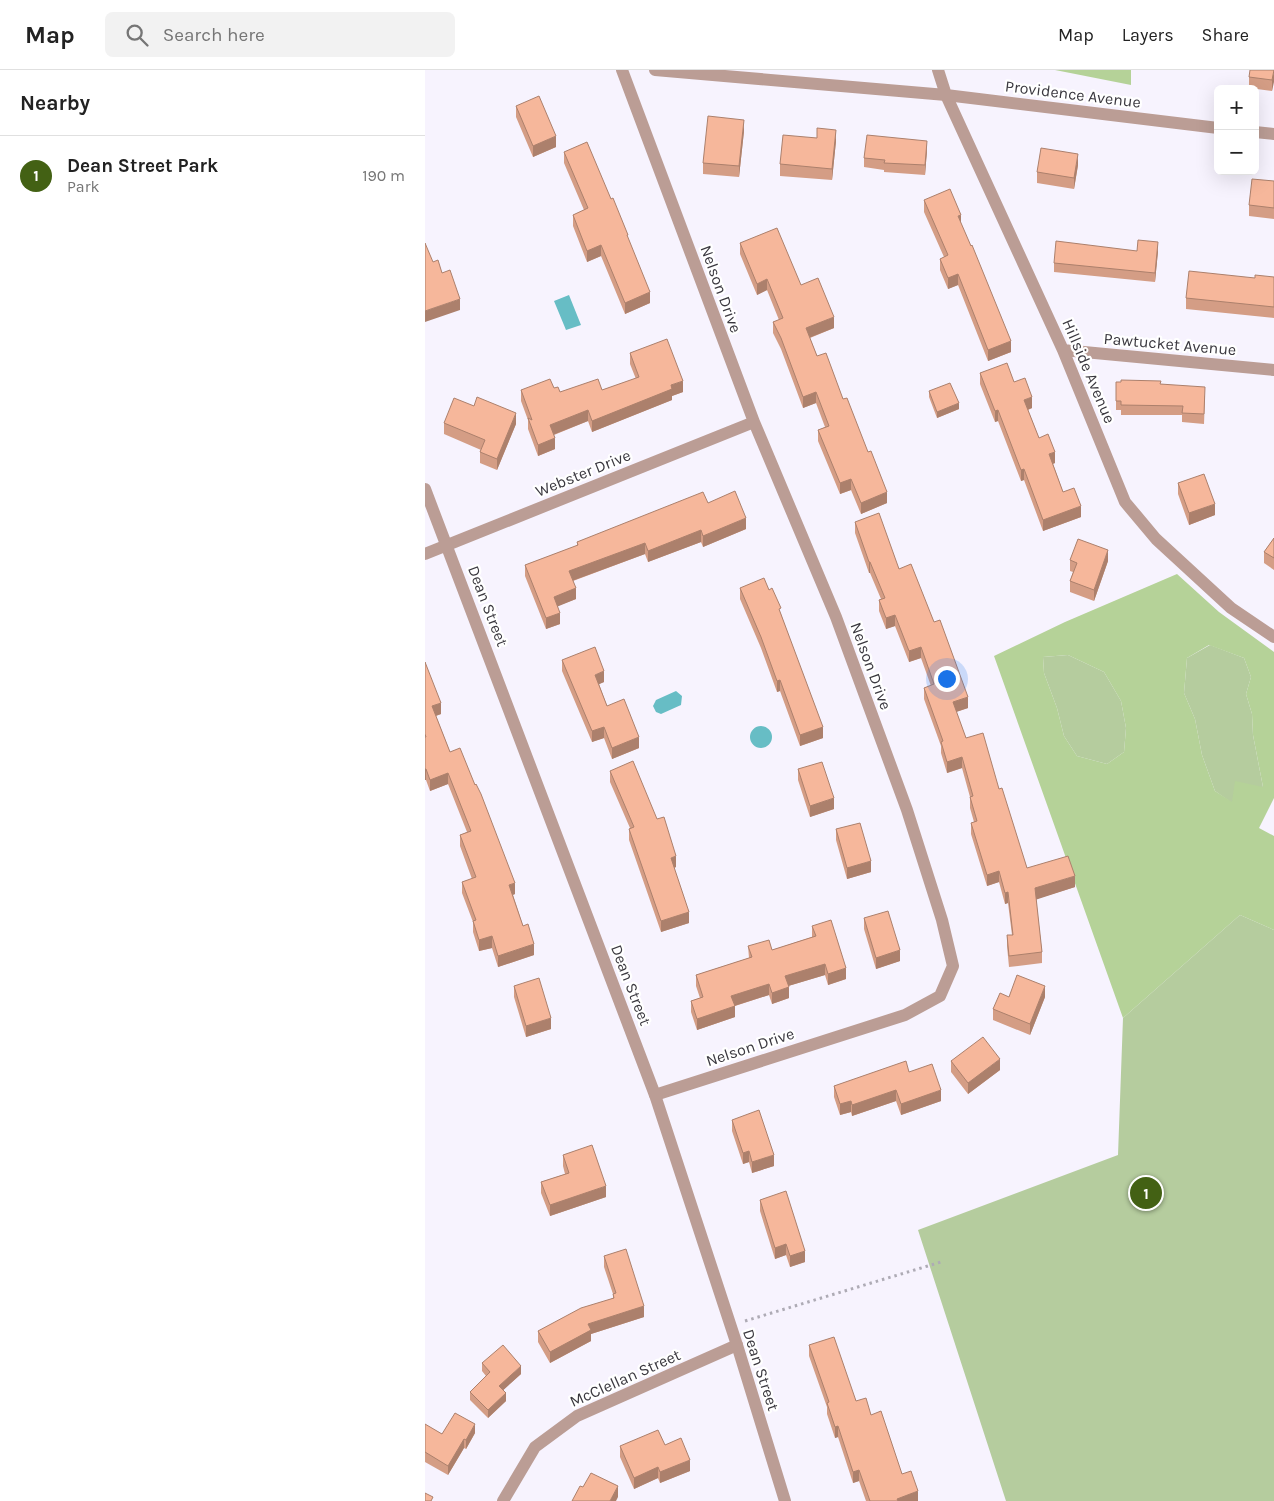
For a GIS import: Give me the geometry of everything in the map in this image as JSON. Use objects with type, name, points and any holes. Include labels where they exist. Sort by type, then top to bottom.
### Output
[{"type":"street","name":"Nelson Drive","points":[[622,70],[754,422],[836,617],[907,810],[942,920],[953,966],[940,996],[905,1015],[655,1095]]},
{"type":"street","name":"Providence Avenue","points":[[655,70],[946,95],[1214,128]]},
{"type":"street","name":"Hillside Avenue","points":[[937,70],[946,95],[1063,350],[1125,502],[1156,539],[1224,602],[1274,637]]},
{"type":"street","points":[[1259,132],[1274,134]]},
{"type":"street","name":"Pawtucket Avenue","points":[[1063,350],[1274,370]]},
{"type":"street","name":"Webster Drive","points":[[425,554],[754,422]]},
{"type":"street","name":"Dean Street","points":[[425,488],[655,1095],[737,1345],[785,1501]]},
{"type":"street","name":"McClellan Street","points":[[503,1501],[535,1447],[577,1416],[737,1345]]},
{"type":"path","points":[[730,1326],[941,1262]]},
{"type":"green space","points":[[1055,70],[1131,70],[1131,85]]},
{"type":"green space","points":[[1177,574],[1219,612],[1274,652],[1274,798],[1259,828],[1274,836],[1274,930],[1240,915],[1123,1018],[994,656],[1065,622]],"holes":[[[1209,645],[1244,658],[1251,677],[1246,694],[1252,714],[1253,735],[1263,787],[1235,781],[1232,802],[1215,791],[1202,755],[1195,719],[1184,693],[1187,658]],[[1068,655],[1104,672],[1121,701],[1126,728],[1124,752],[1107,764],[1077,756],[1064,736],[1057,708],[1044,673],[1043,657]]]},
{"type":"green space","points":[[1210,645],[1244,658],[1251,677],[1246,694],[1252,714],[1253,735],[1263,787],[1232,803],[1215,791],[1202,755],[1195,719],[1184,693],[1187,658]]},
{"type":"green space","points":[[1068,655],[1104,672],[1121,701],[1126,728],[1124,752],[1107,764],[1077,756],[1064,736],[1057,708],[1044,673],[1043,657]]},
{"type":"green space","points":[[1240,915],[1274,930],[1274,1501],[1006,1501],[918,1230],[1118,1155],[1123,1018]]},
{"type":"water","points":[[569,295],[581,325],[566,330],[554,301]]},
{"type":"water","points":[[676,691],[682,696],[681,705],[661,714],[656,712],[653,706],[656,700]]},
{"type":"water","points":[[761,726],[769,729],[772,737],[769,745],[761,748],[753,745],[750,737],[753,729]]},
{"type":"building","points":[[1250,70],[1274,70],[1272,80],[1249,77]]},
{"type":"building","points":[[539,96],[556,136],[533,146],[516,106]]},
{"type":"building","points":[[708,116],[744,120],[739,166],[703,163]]},
{"type":"building","points":[[817,128],[836,130],[832,169],[780,164],[783,135],[817,138]]},
{"type":"building","points":[[867,135],[927,141],[925,165],[884,163],[885,160],[864,158]]},
{"type":"building","points":[[587,142],[611,199],[613,198],[650,292],[625,303],[601,245],[587,251],[573,215],[588,208],[564,152]]},
{"type":"building","points":[[1041,148],[1078,154],[1074,178],[1037,172]]},
{"type":"building","points":[[1252,179],[1274,181],[1274,208],[1249,205]]},
{"type":"building","points":[[950,189],[961,215],[958,216],[972,245],[1011,341],[988,350],[958,274],[948,278],[940,259],[948,255],[924,200]]},
{"type":"building","points":[[777,228],[801,285],[818,278],[834,317],[806,328],[817,356],[826,353],[843,399],[847,398],[868,452],[871,451],[887,492],[861,503],[851,479],[840,483],[818,430],[829,426],[816,392],[803,397],[773,322],[783,318],[767,279],[757,284],[740,243]]},
{"type":"building","points":[[1138,240],[1158,242],[1155,273],[1054,263],[1056,241],[1137,251]]},
{"type":"building","points":[[425,243],[433,262],[438,260],[442,273],[450,270],[460,299],[425,311]]},
{"type":"building","points":[[1189,271],[1255,278],[1255,275],[1274,277],[1274,307],[1186,298]]},
{"type":"building","points":[[667,339],[683,381],[671,385],[672,389],[592,421],[588,410],[550,425],[555,438],[538,445],[528,418],[532,420],[521,390],[550,379],[554,388],[558,387],[560,392],[598,379],[602,390],[639,377],[630,353]]},
{"type":"building","points":[[1007,363],[1014,382],[1025,378],[1032,397],[1024,400],[1039,438],[1048,434],[1055,452],[1049,454],[1063,492],[1074,488],[1081,506],[1043,520],[1024,469],[1021,470],[998,410],[995,411],[980,373]]},
{"type":"building","points":[[1121,380],[1161,381],[1160,384],[1205,387],[1204,414],[1182,413],[1183,406],[1121,405],[1121,401],[1116,401],[1116,382],[1121,382]]},
{"type":"building","points":[[950,383],[959,403],[937,412],[929,391]]},
{"type":"building","points":[[477,397],[516,413],[497,459],[480,452],[485,440],[444,423],[454,398],[474,406]]},
{"type":"building","points":[[1204,474],[1215,504],[1189,513],[1178,483]]},
{"type":"building","points":[[735,491],[746,518],[703,536],[701,530],[648,551],[645,543],[569,571],[576,588],[554,597],[560,613],[546,618],[525,565],[578,545],[577,542],[703,492],[708,503]]},
{"type":"building","points":[[879,513],[899,569],[911,564],[934,622],[940,620],[968,697],[953,702],[966,738],[983,733],[999,789],[1002,788],[1027,868],[1068,856],[1075,876],[1035,888],[1042,952],[1009,956],[1007,935],[1013,935],[1008,892],[1005,893],[999,871],[987,875],[971,823],[977,821],[970,797],[973,796],[962,757],[947,762],[941,742],[943,741],[924,688],[934,684],[921,647],[909,651],[895,615],[886,618],[879,600],[885,598],[869,562],[855,522]]},
{"type":"building","points":[[1274,538],[1274,558],[1264,552]]},
{"type":"building","points":[[1078,539],[1108,550],[1094,590],[1070,581],[1077,563],[1070,560]]},
{"type":"building","points":[[764,578],[769,590],[772,588],[781,608],[779,609],[823,727],[800,735],[780,680],[777,681],[740,588]]},
{"type":"building","points":[[595,647],[604,671],[595,675],[607,706],[624,699],[639,737],[612,748],[604,727],[592,731],[562,660]]},
{"type":"building","points":[[425,662],[441,703],[432,706],[450,752],[460,748],[475,785],[481,794],[515,883],[509,885],[523,926],[528,924],[534,944],[498,956],[492,936],[479,940],[473,921],[476,920],[462,882],[476,877],[460,835],[471,831],[448,773],[430,780],[425,769]]},
{"type":"building","points":[[633,761],[657,819],[664,817],[676,856],[671,858],[689,912],[661,921],[629,829],[634,827],[610,771]]},
{"type":"building","points":[[822,762],[834,798],[810,806],[798,769]]},
{"type":"building","points":[[860,823],[871,861],[847,868],[836,829]]},
{"type":"building","points":[[888,911],[900,950],[876,958],[864,918]]},
{"type":"building","points":[[831,920],[846,968],[828,974],[825,964],[785,976],[789,987],[772,993],[769,984],[731,996],[735,1006],[697,1019],[691,1001],[703,997],[696,975],[752,957],[748,946],[769,940],[772,950],[816,936],[812,926]]},
{"type":"building","points":[[1017,975],[1045,986],[1030,1024],[993,1009],[1000,993],[1009,997]]},
{"type":"building","points":[[539,978],[551,1018],[526,1026],[514,986]]},
{"type":"building","points":[[983,1037],[1000,1059],[968,1083],[951,1061]]},
{"type":"building","points":[[906,1061],[909,1072],[932,1064],[941,1090],[901,1104],[896,1090],[852,1105],[851,1101],[840,1104],[834,1086]]},
{"type":"building","points":[[759,1110],[774,1155],[752,1162],[749,1151],[743,1153],[732,1120]]},
{"type":"building","points":[[592,1145],[606,1186],[550,1205],[541,1182],[569,1173],[563,1155]]},
{"type":"building","points":[[786,1191],[805,1251],[790,1256],[786,1244],[775,1248],[760,1200]]},
{"type":"building","points":[[626,1249],[644,1306],[588,1324],[591,1330],[550,1352],[538,1331],[581,1308],[614,1298],[613,1294],[616,1293],[604,1256]]},
{"type":"building","points":[[834,1337],[856,1401],[866,1398],[871,1415],[881,1411],[902,1474],[911,1471],[918,1491],[897,1499],[898,1501],[870,1501],[859,1470],[853,1472],[838,1426],[835,1427],[827,1403],[829,1402],[809,1345]]},
{"type":"building","points":[[503,1345],[521,1366],[499,1386],[506,1393],[488,1410],[470,1392],[490,1372],[482,1363]]},
{"type":"building","points":[[455,1413],[475,1424],[448,1466],[425,1452],[425,1424],[442,1434]]},
{"type":"building","points":[[658,1430],[665,1445],[681,1438],[690,1460],[660,1472],[658,1467],[634,1478],[620,1446]]},
{"type":"building","points":[[591,1473],[618,1486],[610,1501],[572,1501],[580,1486],[583,1487]]},
{"type":"building","points":[[425,1493],[433,1497],[431,1501],[425,1501]]},
{"type":"place","name":"Dean Street Park","points":[[1146,1193]]}]
